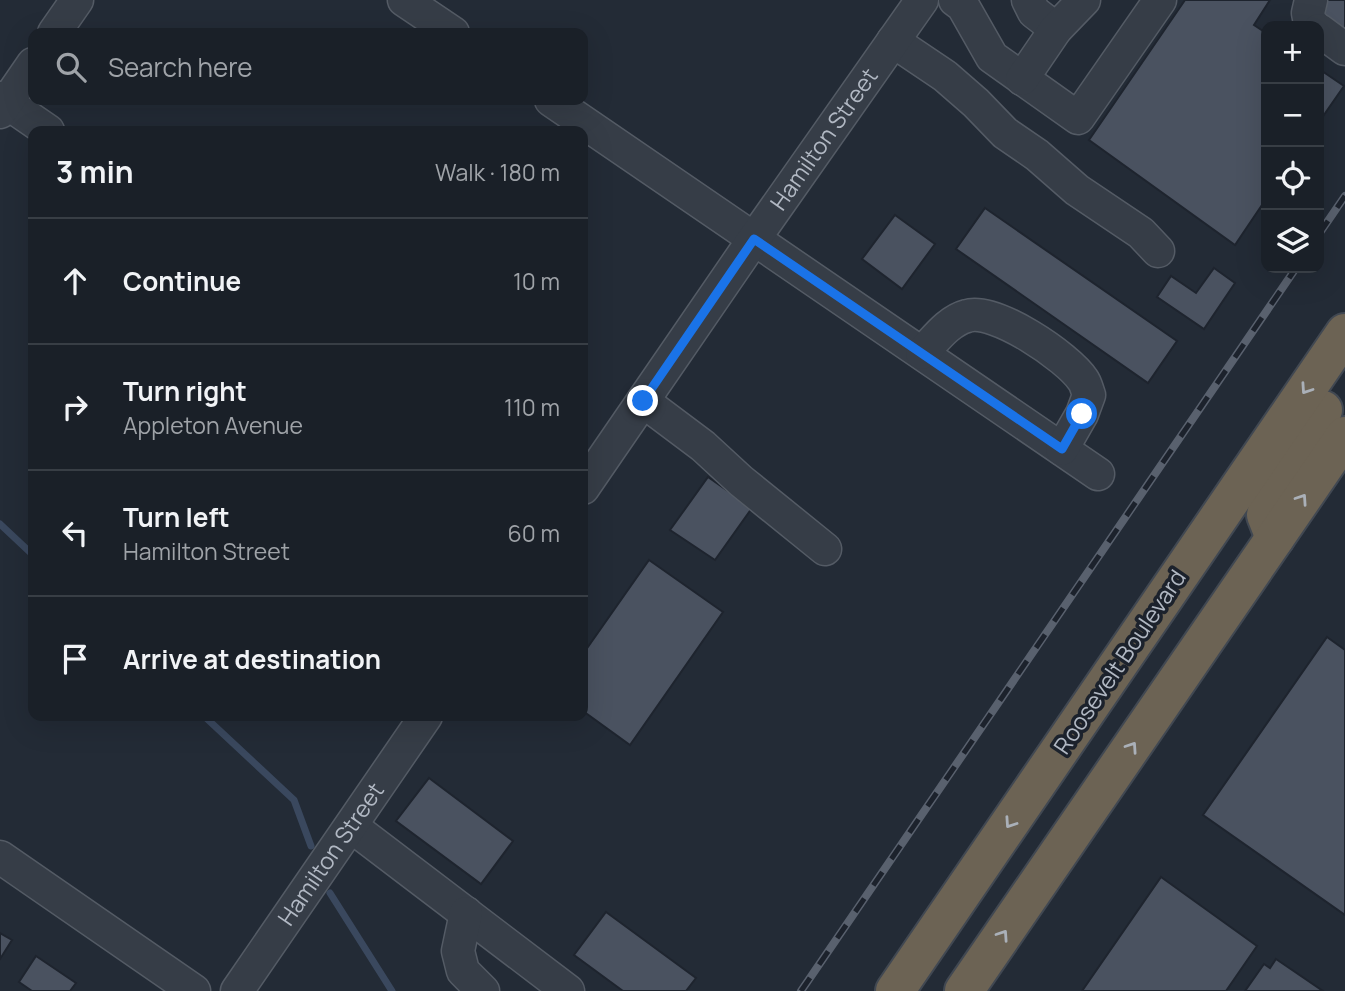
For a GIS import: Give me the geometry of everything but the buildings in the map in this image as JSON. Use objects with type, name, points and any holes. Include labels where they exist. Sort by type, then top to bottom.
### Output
[{"type":"highway","name":"Roosevelt Boulevard","points":[[895,991],[1345,333]]},
{"type":"highway","points":[[1275,538],[1266,515],[1274,486],[1345,376]]},
{"type":"highway","points":[[964,991],[1345,436]]},
{"type":"street","points":[[57,28],[77,0]]},
{"type":"street","points":[[404,0],[446,28]]},
{"type":"street","name":"Hamilton Street","points":[[588,481],[922,0]]},
{"type":"street","points":[[955,0],[963,6],[992,57],[1078,118],[1160,0]]},
{"type":"street","points":[[1028,0],[1034,12],[1056,29]]},
{"type":"street","points":[[1022,79],[1056,29],[1084,0]]},
{"type":"street","points":[[1310,21],[1308,13],[1311,0]]},
{"type":"street","points":[[1324,34],[1345,49]]},
{"type":"street","points":[[893,41],[945,76],[1005,132],[1037,155],[1077,190],[1141,233],[1157,251]]},
{"type":"street","points":[[28,70],[2,104],[39,126]]},
{"type":"street","points":[[558,105],[1098,474]]},
{"type":"street","points":[[922,353],[949,325],[969,315],[990,317],[1029,334],[1061,358],[1083,380],[1089,395],[1082,414],[1062,449]]},
{"type":"street","points":[[643,401],[703,446],[741,481],[825,549]]},
{"type":"street","name":"Hamilton Street","points":[[237,991],[423,721]]},
{"type":"street","points":[[351,826],[568,991]]},
{"type":"street","points":[[0,856],[194,991]]},
{"type":"street","points":[[466,913],[458,951],[463,971],[483,991]]},
{"type":"waterway","points":[[0,524],[28,550]]},
{"type":"waterway","points":[[209,721],[294,800],[311,846]]},
{"type":"waterway","points":[[330,893],[392,991]]},
{"type":"railway","points":[[1324,227],[1345,196]]},
{"type":"railway","points":[[801,991],[1293,273]]},
{"type":"route","points":[[643,401],[754,239],[1062,449],[1082,414]]}]
